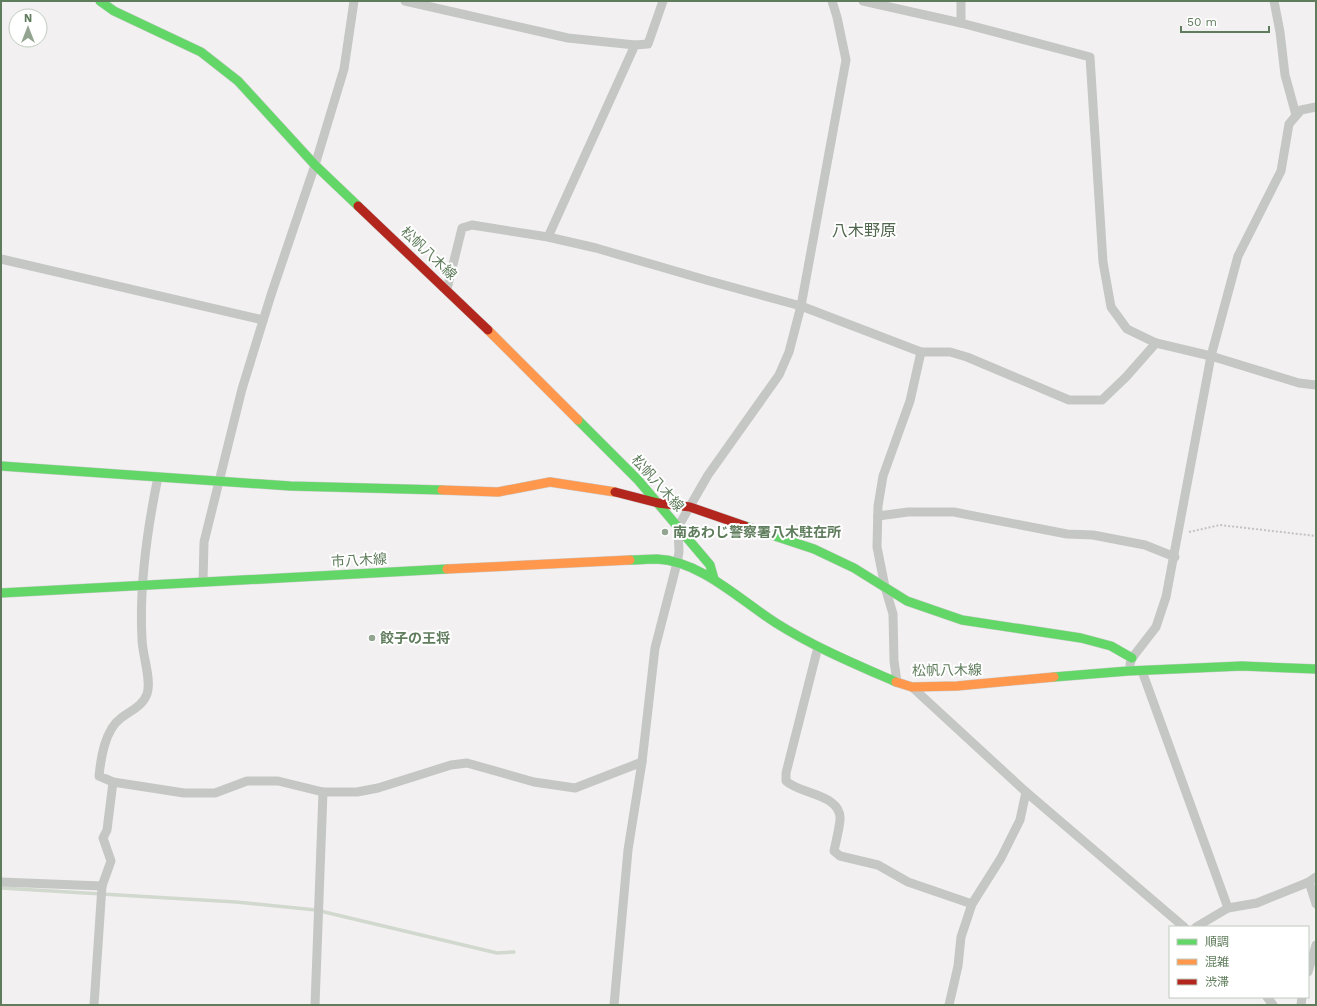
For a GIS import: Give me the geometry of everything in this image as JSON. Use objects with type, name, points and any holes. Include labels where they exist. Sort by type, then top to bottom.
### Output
[{"type":"main road","name":"松帆八木線","points":[[100,1],[114,11],[201,52],[238,81],[315,165],[447,289],[638,480],[710,565],[714,579],[776,623],[818,647],[897,682],[912,687],[957,686],[1128,671],[1242,666],[1316,669]]},
{"type":"main road","points":[[1,466],[290,486],[498,492],[550,482],[623,492],[658,502],[690,507],[814,549],[854,568],[907,601],[962,620],[1081,638],[1111,646],[1132,658]]},
{"type":"main road","name":"市八木線","points":[[1,593],[602,560],[658,559],[677,564],[714,579]]},
{"type":"street","points":[[203,582],[204,542],[242,389],[263,320],[315,165],[344,69],[354,1]]},
{"type":"street","points":[[405,1],[568,38],[635,45],[648,44],[663,1]]},
{"type":"street","points":[[614,1005],[628,850],[642,762],[655,648],[677,564],[679,552],[678,527],[708,476],[779,375],[789,352],[801,306],[846,60],[832,1]]},
{"type":"street","points":[[863,1],[1090,57],[1103,262],[1111,307],[1127,329],[1156,343],[1211,356],[1298,383],[1316,385]]},
{"type":"street","points":[[960,24],[961,1]]},
{"type":"street","points":[[1274,1],[1280,32],[1285,75],[1296,115]]},
{"type":"street","points":[[548,237],[635,45]]},
{"type":"street","points":[[1128,671],[1132,658],[1156,627],[1166,597],[1175,557],[1211,356],[1238,256],[1282,171],[1289,124],[1301,110],[1316,107]]},
{"type":"street","points":[[447,289],[462,228],[472,226],[548,237],[596,248],[801,306],[921,352],[950,352],[967,357],[1069,400],[1102,400],[1126,377],[1156,343]]},
{"type":"street","points":[[1,259],[263,320]]},
{"type":"street","points":[[897,682],[894,661],[893,614],[885,587],[877,547],[878,516],[883,476],[910,401],[921,352]]},
{"type":"street","points":[[158,477],[148,525],[142,585],[142,640],[147,693],[139,706],[120,718],[111,730],[101,756],[99,776],[113,782],[184,794],[214,794],[247,781],[278,781],[323,792],[357,792],[378,788],[451,765],[467,762],[534,782],[575,788],[642,762]]},
{"type":"street","points":[[878,516],[908,512],[954,512],[1066,534],[1093,535],[1145,545],[1175,557]]},
{"type":"street","points":[[818,647],[786,773],[786,781],[792,786],[832,802],[839,810],[840,820],[834,851],[840,856],[878,865],[908,882],[972,904]]},
{"type":"street","points":[[1142,671],[1228,908]]},
{"type":"street","points":[[912,687],[1026,792],[1183,926]]},
{"type":"street","points":[[94,1005],[102,886],[111,861],[103,838],[107,830],[113,782]]},
{"type":"street","points":[[315,1005],[323,792]]},
{"type":"street","points":[[949,1005],[958,966],[960,937],[972,904],[1001,858],[1020,820],[1026,792]]},
{"type":"street","points":[[1198,926],[1228,908],[1257,903],[1313,879],[1316,904]]},
{"type":"street","points":[[1,882],[102,886]]},
{"type":"street","points":[[1309,968],[1316,944]]},
{"type":"path","points":[[1179,534],[1220,525],[1316,536]]},
{"type":"waterway","points":[[1,888],[236,902],[316,910],[497,953],[514,952]]},
{"type":"traffic: fast","points":[[100,1],[114,11],[201,52],[238,81],[315,165],[358,206]]},
{"type":"traffic: fast","points":[[578,420],[638,480],[710,565],[714,579]]},
{"type":"traffic: fast","points":[[1,466],[290,486],[442,490]]},
{"type":"traffic: fast","points":[[745,526],[814,549],[854,568],[907,601],[962,620],[1081,638],[1111,646],[1132,658]]},
{"type":"traffic: fast","points":[[630,560],[657,559],[673,561],[705,574],[790,632],[835,655],[896,682]]},
{"type":"traffic: fast","points":[[1,593],[447,569]]},
{"type":"traffic: fast","points":[[1054,677],[1128,671],[1242,666],[1316,669]]},
{"type":"traffic: slow","points":[[488,330],[578,420]]},
{"type":"traffic: slow","points":[[442,490],[498,492],[550,482],[615,492]]},
{"type":"traffic: slow","points":[[447,569],[630,560]]},
{"type":"traffic: slow","points":[[896,682],[912,687],[957,686],[1054,677]]},
{"type":"traffic: jam","points":[[358,206],[488,330]]},
{"type":"traffic: jam","points":[[615,492],[658,503],[690,507],[745,526]]},
{"type":"place","name":"南あわじ警察署八木駐在所","points":[[665,532]]},
{"type":"place","name":"餃子の王将","points":[[372,638]]},
{"type":"district","name":"八木野原","points":[[864,230]]}]
